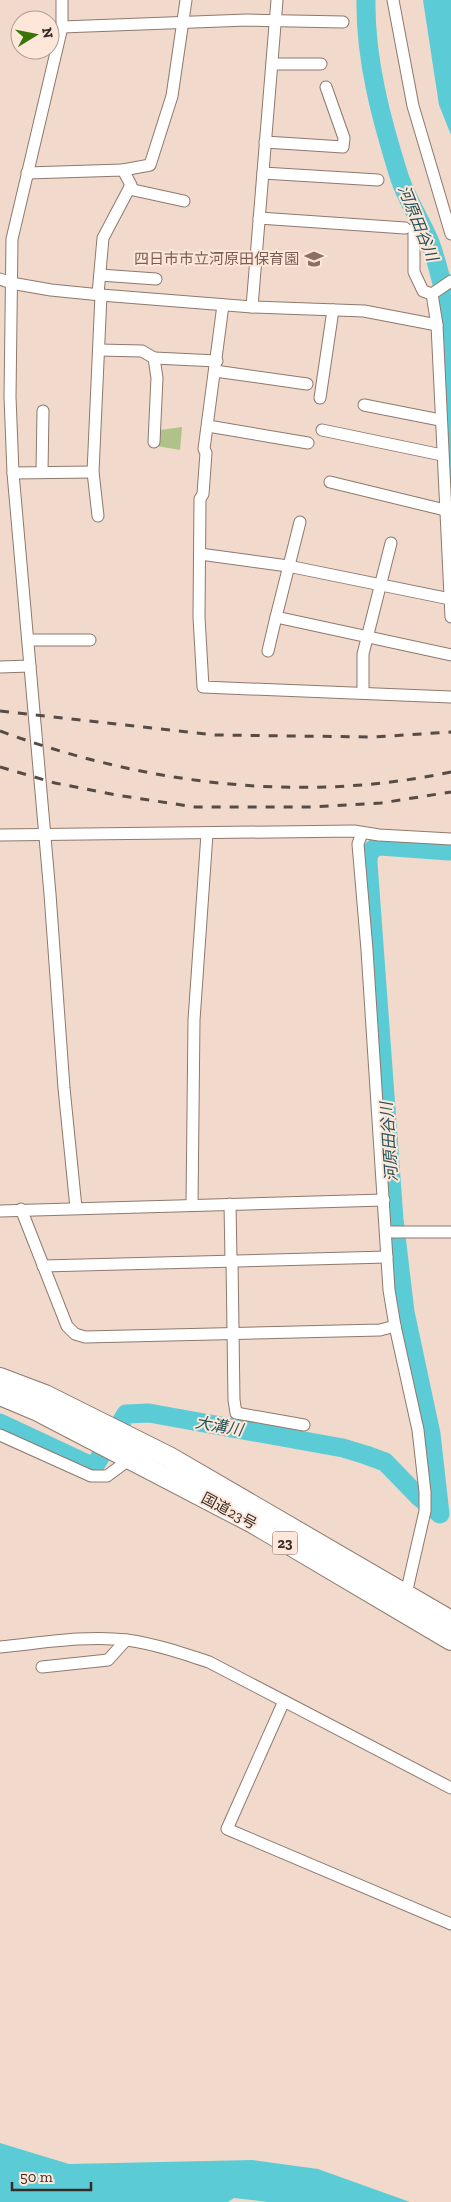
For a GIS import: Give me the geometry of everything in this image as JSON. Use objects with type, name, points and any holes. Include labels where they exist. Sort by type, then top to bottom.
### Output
[{"type":"highway","name":"国道23号","points":[[0,1378],[45,1395],[114,1442],[451,1640]]},
{"type":"highway","name":"国道23号","points":[[0,1395],[114,1442],[169,1457],[451,1621]]},
{"type":"street","points":[[62,0],[62,27],[12,239],[5,281],[13,472],[64,1088],[76,1208]]},
{"type":"street","points":[[27,173],[123,170],[150,166],[172,96],[186,0]]},
{"type":"street","points":[[252,307],[277,0]]},
{"type":"street","points":[[393,0],[413,106],[451,234]]},
{"type":"street","points":[[62,27],[275,20],[343,22]]},
{"type":"street","points":[[272,64],[322,64]]},
{"type":"street","points":[[265,142],[343,147],[344,138],[326,86]]},
{"type":"street","points":[[98,516],[93,472],[99,350],[100,275],[103,238],[131,184],[123,170]]},
{"type":"street","points":[[263,173],[378,180]]},
{"type":"street","points":[[129,190],[184,201]]},
{"type":"street","points":[[259,218],[410,229],[414,272],[423,291],[436,292],[450,281]]},
{"type":"street","points":[[100,275],[156,279]]},
{"type":"street","points":[[5,281],[99,294],[223,305],[364,311],[437,325]]},
{"type":"street","points":[[436,292],[437,325],[445,374],[440,420],[448,513],[451,617]]},
{"type":"street","points":[[223,305],[204,449],[206,452],[203,494],[200,500],[199,617],[203,687],[451,697]]},
{"type":"street","points":[[320,398],[333,310]]},
{"type":"street","points":[[99,350],[142,351],[154,358],[216,366],[307,384]]},
{"type":"street","points":[[154,358],[157,378],[154,442]]},
{"type":"street","points":[[364,405],[440,420]]},
{"type":"street","points":[[42,411],[42,472]]},
{"type":"street","points":[[208,426],[308,443]]},
{"type":"street","points":[[322,430],[442,455]]},
{"type":"street","points":[[13,472],[93,472]]},
{"type":"street","points":[[330,482],[448,513]]},
{"type":"street","points":[[268,651],[300,522]]},
{"type":"street","points":[[363,692],[363,654],[366,637],[391,543]]},
{"type":"street","points":[[200,554],[288,566],[450,599]]},
{"type":"street","points":[[276,617],[451,655]]},
{"type":"street","points":[[28,640],[90,640]]},
{"type":"street","points":[[0,667],[30,666]]},
{"type":"street","points":[[0,835],[44,833],[207,834],[354,831],[449,837]]},
{"type":"street","points":[[362,833],[358,844],[384,1200],[393,1232],[387,1257],[389,1290],[418,1430],[425,1492],[426,1511],[406,1594]]},
{"type":"street","points":[[192,1204],[194,1020],[207,834]]},
{"type":"street","points":[[0,1210],[384,1200]]},
{"type":"street","points":[[230,1204],[234,1400],[236,1413],[304,1425]]},
{"type":"street","points":[[21,1209],[67,1326],[75,1334],[85,1337],[380,1330],[395,1326]]},
{"type":"street","points":[[393,1232],[451,1232]]},
{"type":"street","points":[[43,1266],[387,1257]]},
{"type":"street","points":[[0,1435],[91,1476],[106,1476],[114,1442]]},
{"type":"street","points":[[0,1647],[84,1640],[126,1640],[169,1649],[209,1662],[451,1788]]},
{"type":"street","points":[[42,1667],[108,1660],[126,1640]]},
{"type":"street","points":[[284,1700],[227,1829],[451,1924]]},
{"type":"green space","points":[[182,427],[180,450],[157,446],[157,434],[160,430]]},
{"type":"water","points":[[423,0],[451,0],[451,135],[439,105]]},
{"type":"water","points":[[0,2143],[69,2164],[253,2160],[318,2169],[410,2202],[268,2202],[234,2198],[228,2202],[0,2202]]},
{"type":"waterway","name":"河原田谷川","points":[[366,0],[368,45],[376,91],[387,135],[400,179],[431,245],[445,296],[451,479]]},
{"type":"waterway","name":"河原田谷川","points":[[440,1514],[431,1434],[405,1312],[394,1219],[368,857],[370,852],[380,846],[449,851],[451,848]]},
{"type":"waterway","name":"大溝川","points":[[0,1423],[94,1467],[126,1414],[149,1413],[343,1448],[385,1462],[418,1496],[439,1513]]},
{"type":"railway","points":[[0,711],[215,735],[374,737],[451,732]]},
{"type":"railway","points":[[0,731],[110,764],[166,776],[223,783],[280,787],[337,787],[394,782],[451,772]]},
{"type":"railway","points":[[0,767],[55,783],[116,795],[195,807],[313,807],[381,803],[451,792]]},
{"type":"place","name":"四日市市立河原田保育園","points":[[314,259]]}]
